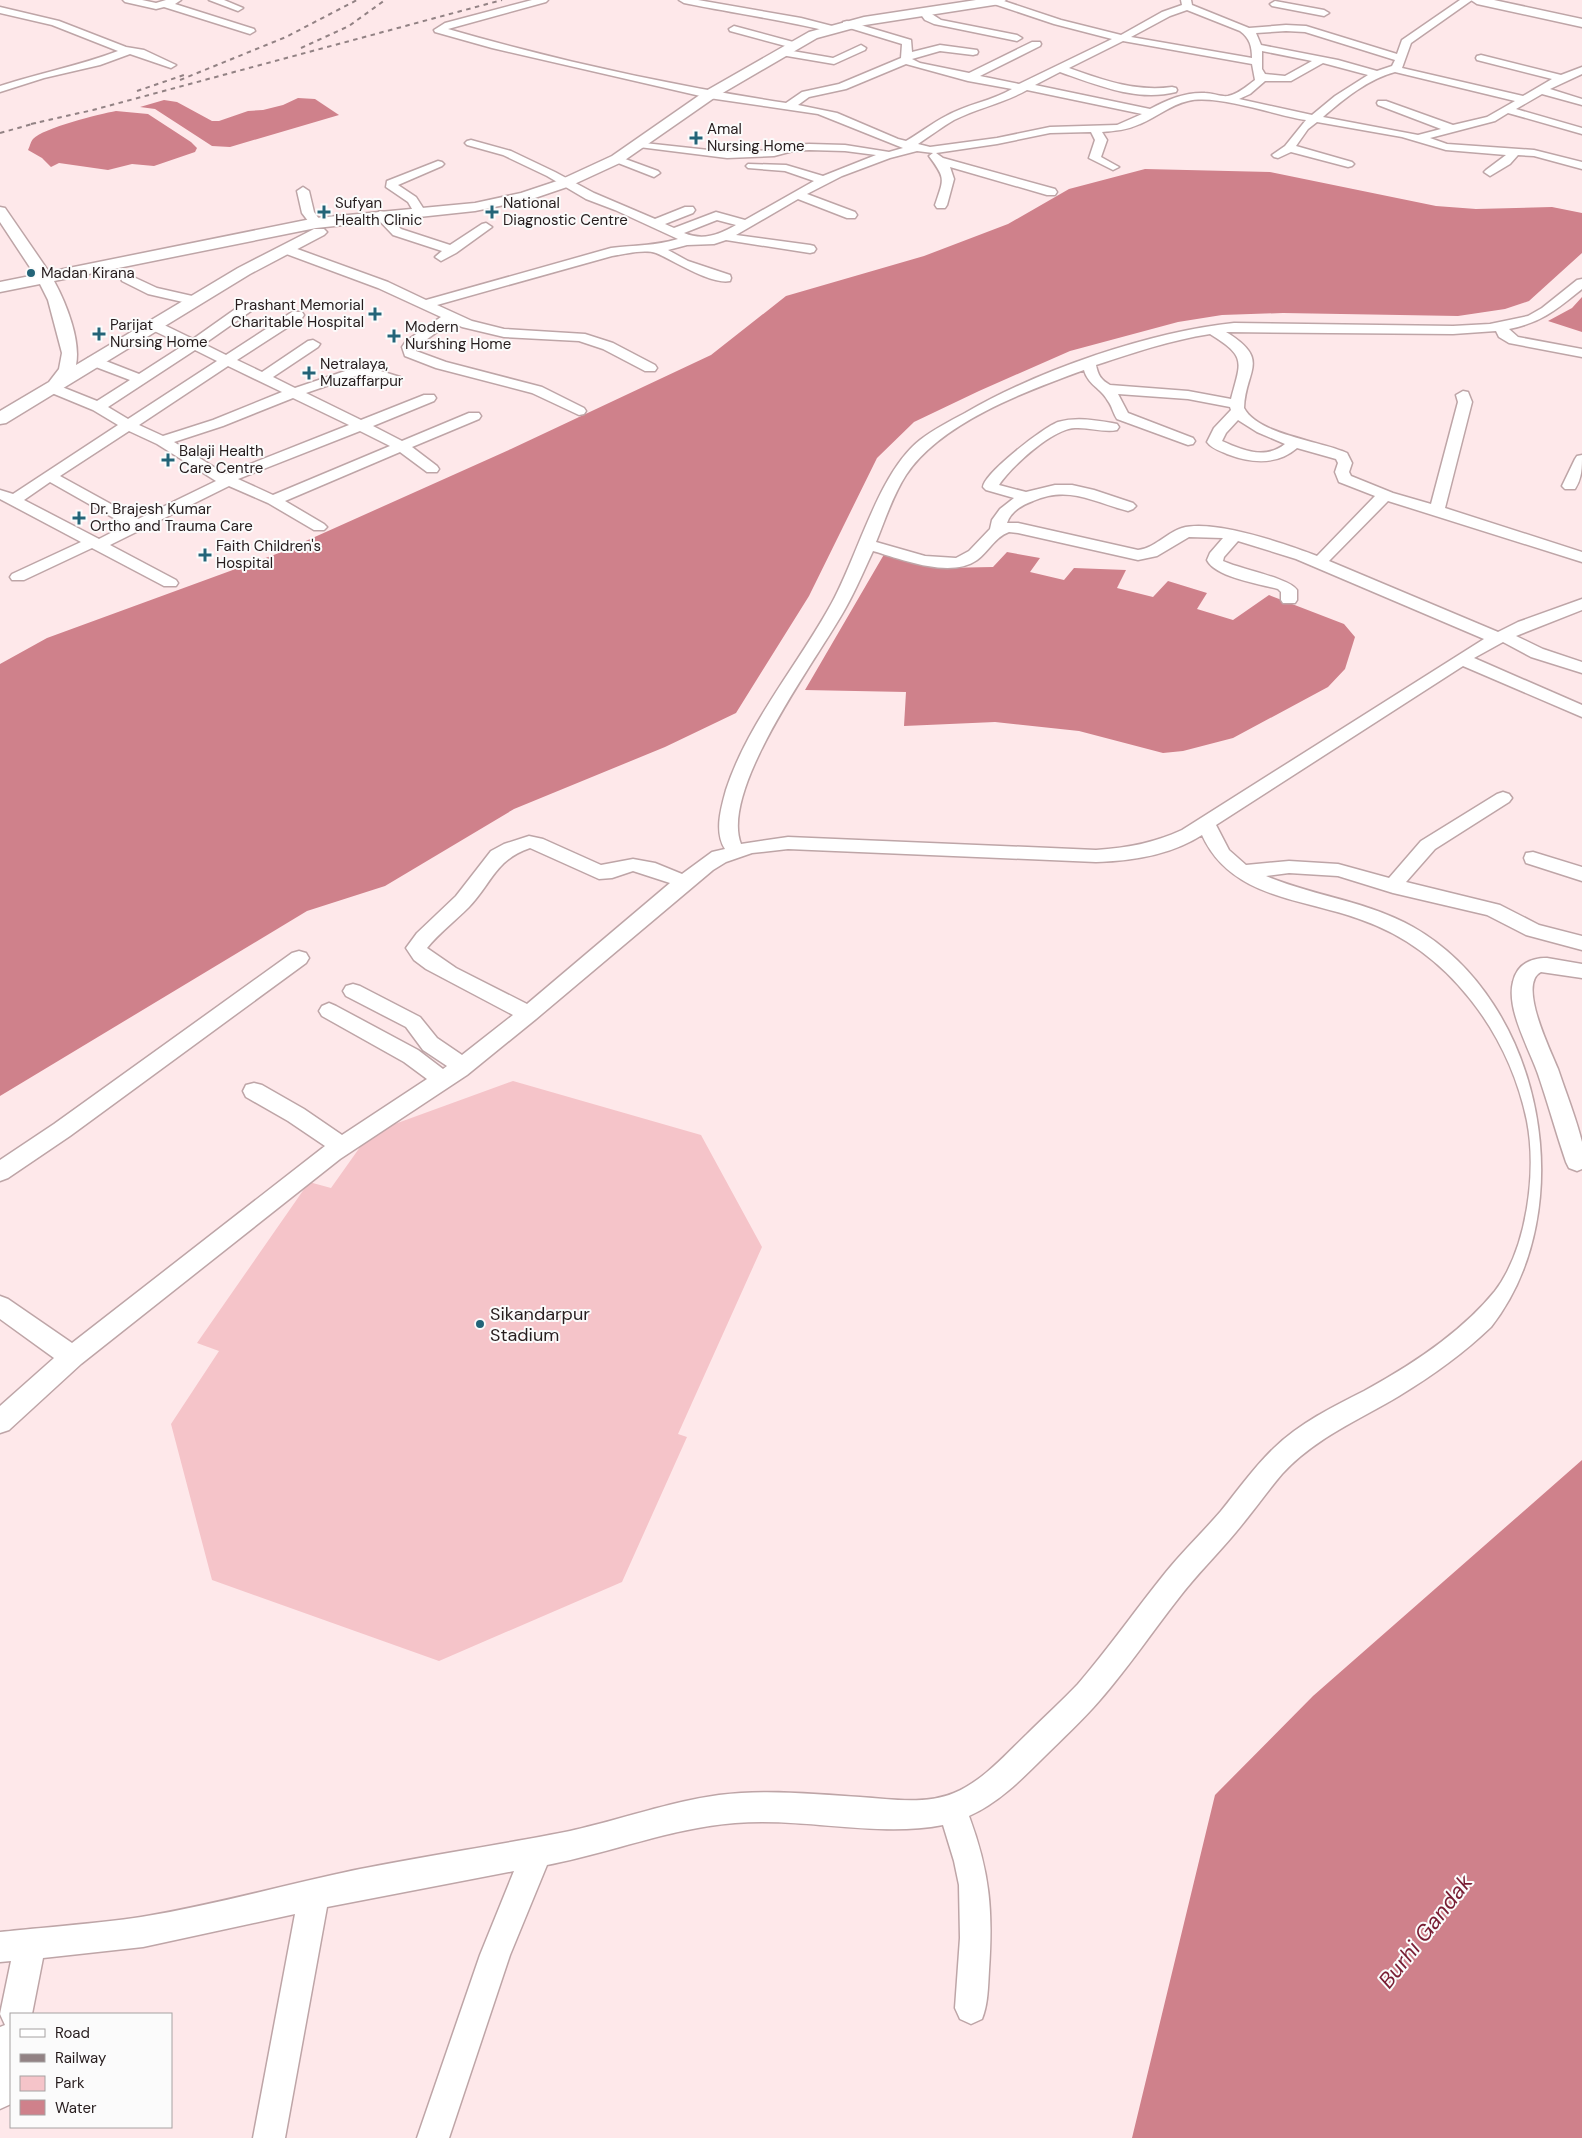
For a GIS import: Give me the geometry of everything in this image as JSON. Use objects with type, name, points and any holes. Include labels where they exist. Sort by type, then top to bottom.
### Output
[{"type":"main road","points":[[1477,0],[1582,23]]},
{"type":"main road","points":[[0,287],[316,223],[497,204],[565,183],[617,159],[709,95],[787,48],[813,36],[838,38],[847,24],[924,6],[942,9],[997,1]]},
{"type":"main road","points":[[0,211],[44,277],[56,300],[70,352],[67,370],[52,388]]},
{"type":"main road","points":[[0,419],[94,361],[285,249],[342,220]]},
{"type":"street","points":[[128,0],[151,6],[171,2],[250,31]]},
{"type":"street","points":[[214,0],[238,4]]},
{"type":"street","points":[[543,0],[449,25],[439,30],[492,45],[709,95],[790,106],[833,115],[876,135],[918,148],[940,161],[1050,192]]},
{"type":"street","points":[[684,0],[736,11],[800,21],[864,50],[834,61],[787,48],[734,29]]},
{"type":"street","points":[[1395,69],[1398,66],[1399,58],[1406,42],[1467,0]]},
{"type":"street","points":[[997,1],[1031,14],[1088,29],[1257,62]]},
{"type":"street","points":[[918,148],[950,118],[980,105],[1000,100],[1021,87],[1124,37],[1187,3],[1248,31],[1286,28],[1306,29],[1399,58]]},
{"type":"street","points":[[1306,29],[1324,13],[1331,3]]},
{"type":"street","points":[[1274,4],[1324,13]]},
{"type":"street","points":[[924,6],[929,18],[938,22],[1017,38]]},
{"type":"street","points":[[0,10],[44,19],[172,65]]},
{"type":"street","points":[[1088,29],[1105,22]]},
{"type":"street","points":[[847,24],[905,41],[907,43],[906,58]]},
{"type":"street","points":[[1228,100],[1258,84],[1261,77],[1257,69],[1257,47],[1248,31]]},
{"type":"street","points":[[968,78],[1036,44]]},
{"type":"street","points":[[1257,47],[1338,63],[1377,74]]},
{"type":"street","points":[[790,106],[806,94],[842,86],[906,58],[940,48],[973,52]]},
{"type":"street","points":[[0,89],[41,76],[105,60],[125,53],[127,50]]},
{"type":"street","points":[[906,58],[925,67],[968,78],[1109,102],[1151,113]]},
{"type":"street","points":[[1482,58],[1563,79]]},
{"type":"street","points":[[1261,77],[1286,78],[1321,60]]},
{"type":"street","points":[[1060,68],[1113,86],[1151,92],[1172,90]]},
{"type":"street","points":[[1278,155],[1289,148],[1304,127],[1339,98],[1377,74],[1395,69],[1526,100]]},
{"type":"street","points":[[1418,138],[1484,122],[1509,110],[1540,90],[1582,70]]},
{"type":"street","points":[[1540,90],[1582,102]]},
{"type":"street","points":[[425,304],[610,252],[631,249],[657,249],[692,241],[714,240],[725,236],[855,166],[888,154],[918,148],[997,141],[1050,130],[1125,127],[1171,102],[1191,97],[1205,96],[1228,100],[1278,112],[1418,138],[1458,149],[1516,151],[1547,156],[1582,166]]},
{"type":"street","points":[[1382,104],[1452,129]]},
{"type":"street","points":[[1509,110],[1573,132]]},
{"type":"street","points":[[1095,129],[1101,143],[1095,158],[1113,167]]},
{"type":"street","points":[[471,143],[507,153],[590,196],[692,241]]},
{"type":"street","points":[[639,144],[727,155],[774,153],[793,148],[809,147],[845,148],[888,154]]},
{"type":"street","points":[[1547,156],[1555,146]]},
{"type":"street","points":[[1289,148],[1348,164]]},
{"type":"street","points":[[1490,172],[1506,162],[1516,151]]},
{"type":"street","points":[[727,155],[746,166],[786,168],[825,181]]},
{"type":"street","points":[[617,159],[654,173]]},
{"type":"street","points":[[940,161],[948,173],[949,179],[941,205]]},
{"type":"street","points":[[419,211],[412,200],[392,187],[391,184],[438,164]]},
{"type":"street","points":[[303,191],[308,213],[316,223]]},
{"type":"street","points":[[799,195],[851,215]]},
{"type":"street","points":[[654,224],[688,210]]},
{"type":"street","points":[[380,216],[397,232],[452,250]]},
{"type":"street","points":[[674,232],[716,216],[747,224]]},
{"type":"street","points":[[441,257],[486,227]]},
{"type":"street","points":[[725,236],[810,249]]},
{"type":"street","points":[[285,249],[376,282],[467,324],[504,333],[580,337],[608,346],[650,368]]},
{"type":"street","points":[[657,249],[684,264],[725,278]]},
{"type":"street","points":[[127,278],[153,291],[196,301]]},
{"type":"street","points":[[736,851],[730,842],[728,827],[736,791],[753,748],[786,690],[837,609],[897,477],[924,444],[940,433],[994,402],[1040,381],[1089,363],[1173,337],[1212,329],[1265,326],[1453,330],[1501,327],[1533,319],[1547,311],[1582,283]]},
{"type":"street","points":[[98,407],[218,330],[246,308]]},
{"type":"street","points":[[6,496],[50,476],[296,316]]},
{"type":"street","points":[[449,316],[411,344],[409,347],[410,353],[435,363],[537,390],[579,411]]},
{"type":"street","points":[[155,326],[295,392],[401,446],[432,469]]},
{"type":"street","points":[[1501,327],[1504,334],[1514,340],[1582,353]]},
{"type":"street","points":[[1212,329],[1236,345],[1244,354],[1246,370],[1246,377],[1237,408],[1216,435],[1214,442],[1243,454],[1271,457],[1278,455],[1295,443]]},
{"type":"street","points":[[264,377],[313,344]]},
{"type":"street","points":[[94,361],[140,379]]},
{"type":"street","points":[[1089,363],[1094,380],[1107,389],[1116,401],[1122,416],[1188,441]]},
{"type":"street","points":[[162,441],[218,423],[295,392],[354,372],[371,372],[395,380]]},
{"type":"street","points":[[52,388],[98,407],[128,425],[162,441],[213,474],[273,500],[319,527]]},
{"type":"street","points":[[1107,389],[1188,395],[1237,408],[1257,425],[1295,443],[1342,456],[1345,463],[1342,472],[1344,479],[1436,512],[1489,526],[1582,557]]},
{"type":"street","points":[[1436,512],[1465,402],[1463,395]]},
{"type":"street","points":[[18,577],[139,526],[166,510],[228,480],[428,398]]},
{"type":"street","points":[[273,500],[474,416]]},
{"type":"street","points":[[1029,496],[991,487],[991,482],[1028,449],[1056,428],[1078,424],[1112,426]]},
{"type":"street","points":[[1570,486],[1582,458]]},
{"type":"street","points":[[50,476],[139,526]]},
{"type":"street","points":[[998,530],[998,522],[1005,511],[1018,501],[1029,496],[1064,489],[1128,506]]},
{"type":"street","points":[[1319,563],[1385,495]]},
{"type":"street","points":[[6,496],[170,583]]},
{"type":"street","points":[[867,544],[935,562],[950,564],[965,561],[971,557],[1003,527],[1018,528],[1138,556],[1153,553],[1187,532],[1234,536],[1273,546],[1319,563],[1552,659],[1582,668]]},
{"type":"street","points":[[1234,536],[1216,556],[1216,564],[1232,571],[1284,586],[1288,590],[1288,600]]},
{"type":"street","points":[[0,1422],[72,1357],[342,1146],[463,1066],[529,1014],[684,882],[719,857],[736,851],[770,844],[788,843],[1042,855],[1116,855],[1159,848],[1189,834],[1462,659],[1500,637],[1582,604]]},
{"type":"street","points":[[1462,659],[1582,712]]},
{"type":"street","points":[[1393,886],[1428,845],[1503,798]]},
{"type":"street","points":[[0,1947],[152,1930],[206,1920],[330,1891],[592,1840],[714,1810],[746,1807],[928,1814],[952,1808],[973,1799],[1016,1765],[1075,1707],[1185,1569],[1208,1546],[1286,1453],[1337,1417],[1393,1387],[1434,1361],[1466,1334],[1504,1296],[1518,1272],[1528,1247],[1537,1210],[1542,1148],[1534,1102],[1517,1058],[1487,1007],[1456,970],[1410,934],[1392,924],[1374,916],[1276,887],[1243,872],[1223,857],[1206,823]]},
{"type":"street","points":[[529,1014],[440,968],[421,955],[416,948],[463,901],[498,856],[511,848],[529,842],[552,848],[599,872],[612,871],[633,865],[648,868],[684,882]]},
{"type":"street","points":[[1533,858],[1582,874]]},
{"type":"street","points":[[1243,872],[1288,867],[1338,870],[1393,886],[1493,910],[1533,930],[1582,944]]},
{"type":"street","points":[[0,1172],[49,1139],[299,958]]},
{"type":"street","points":[[1541,1171],[1580,1161],[1528,1019],[1523,999],[1522,988],[1524,978],[1528,970],[1534,966],[1554,966],[1582,971]]},
{"type":"street","points":[[353,990],[413,1022],[430,1044],[463,1066]]},
{"type":"street","points":[[329,1011],[353,1026],[411,1056],[443,1080]]},
{"type":"street","points":[[254,1091],[296,1114],[342,1146]]},
{"type":"street","points":[[0,1306],[72,1357]]},
{"type":"street","points":[[952,1808],[971,1869],[974,1895],[976,1928],[971,2008]]},
{"type":"street","points":[[433,2138],[495,1955],[536,1852]]},
{"type":"street","points":[[269,2138],[314,1896]]},
{"type":"street","points":[[16,2013],[30,1944]]},
{"type":"street","points":[[0,2093],[10,2043]]},
{"type":"green space","points":[[513,1081],[701,1135],[762,1247],[678,1434],[687,1437],[622,1582],[439,1661],[212,1580],[171,1424],[219,1351],[197,1343],[309,1182],[331,1188],[370,1133]]},
{"type":"water","points":[[298,98],[315,99],[339,115],[230,147],[212,146],[155,109],[140,107],[164,100],[177,102],[212,121],[219,121],[248,111],[263,110],[283,105]]},
{"type":"water","points":[[116,111],[148,114],[191,142],[197,148],[195,152],[154,166],[132,164],[108,170],[59,163],[51,167],[42,158],[28,150],[33,139],[48,130]]},
{"type":"water","points":[[1145,169],[1270,172],[1436,206],[1476,209],[1552,207],[1582,213],[1582,253],[1529,301],[1505,309],[1458,316],[1283,313],[1222,315],[1178,322],[1070,351],[914,422],[877,458],[809,596],[736,713],[665,747],[514,809],[385,886],[307,911],[0,1096],[0,664],[47,638],[279,553],[511,449],[711,355],[786,296],[924,256],[1008,224],[1069,189]]},
{"type":"water","points":[[1582,297],[1582,332],[1548,321],[1572,308]]},
{"type":"water","points":[[886,551],[942,568],[993,567],[1007,552],[1040,558],[1030,572],[1064,580],[1074,568],[1126,570],[1117,588],[1153,597],[1168,581],[1207,593],[1197,609],[1233,620],[1269,595],[1344,624],[1355,637],[1345,669],[1328,687],[1233,738],[1183,751],[1163,753],[1079,731],[995,722],[904,726],[906,692],[805,690]]},
{"type":"water","name":"Burhi Gandak","points":[[1582,1460],[1582,2138],[1132,2138],[1215,1795],[1313,1696]]},
{"type":"railway","points":[[180,80],[286,37],[357,0]]},
{"type":"railway","points":[[301,48],[349,26],[385,0]]},
{"type":"railway","points":[[31,124],[93,110],[502,0]]},
{"type":"railway","points":[[137,91],[184,75]]},
{"type":"railway","points":[[0,133],[36,123]]},
{"type":"place","name":"Amal Nursing Home","points":[[696,138]]},
{"type":"place","name":"Sufyan Health Clinic","points":[[324,212]]},
{"type":"place","name":"National Diagnostic Centre","points":[[492,212]]},
{"type":"place","name":"Madan Kirana","points":[[31,273]]},
{"type":"place","name":"Prashant Memorial Charitable Hospital","points":[[375,314]]},
{"type":"place","name":"Parijat Nursing Home","points":[[99,334]]},
{"type":"place","name":"Modern Nurshing Home","points":[[394,336]]},
{"type":"place","name":"Netralaya, Muzaffarpur","points":[[309,373]]},
{"type":"place","name":"Balaji Health Care Centre","points":[[168,460]]},
{"type":"place","name":"Dr. Brajesh Kumar Ortho and Trauma Care","points":[[79,518]]},
{"type":"place","name":"Faith Children's Hospital","points":[[205,555]]},
{"type":"place","name":"Sikandarpur Stadium","points":[[480,1324]]}]
